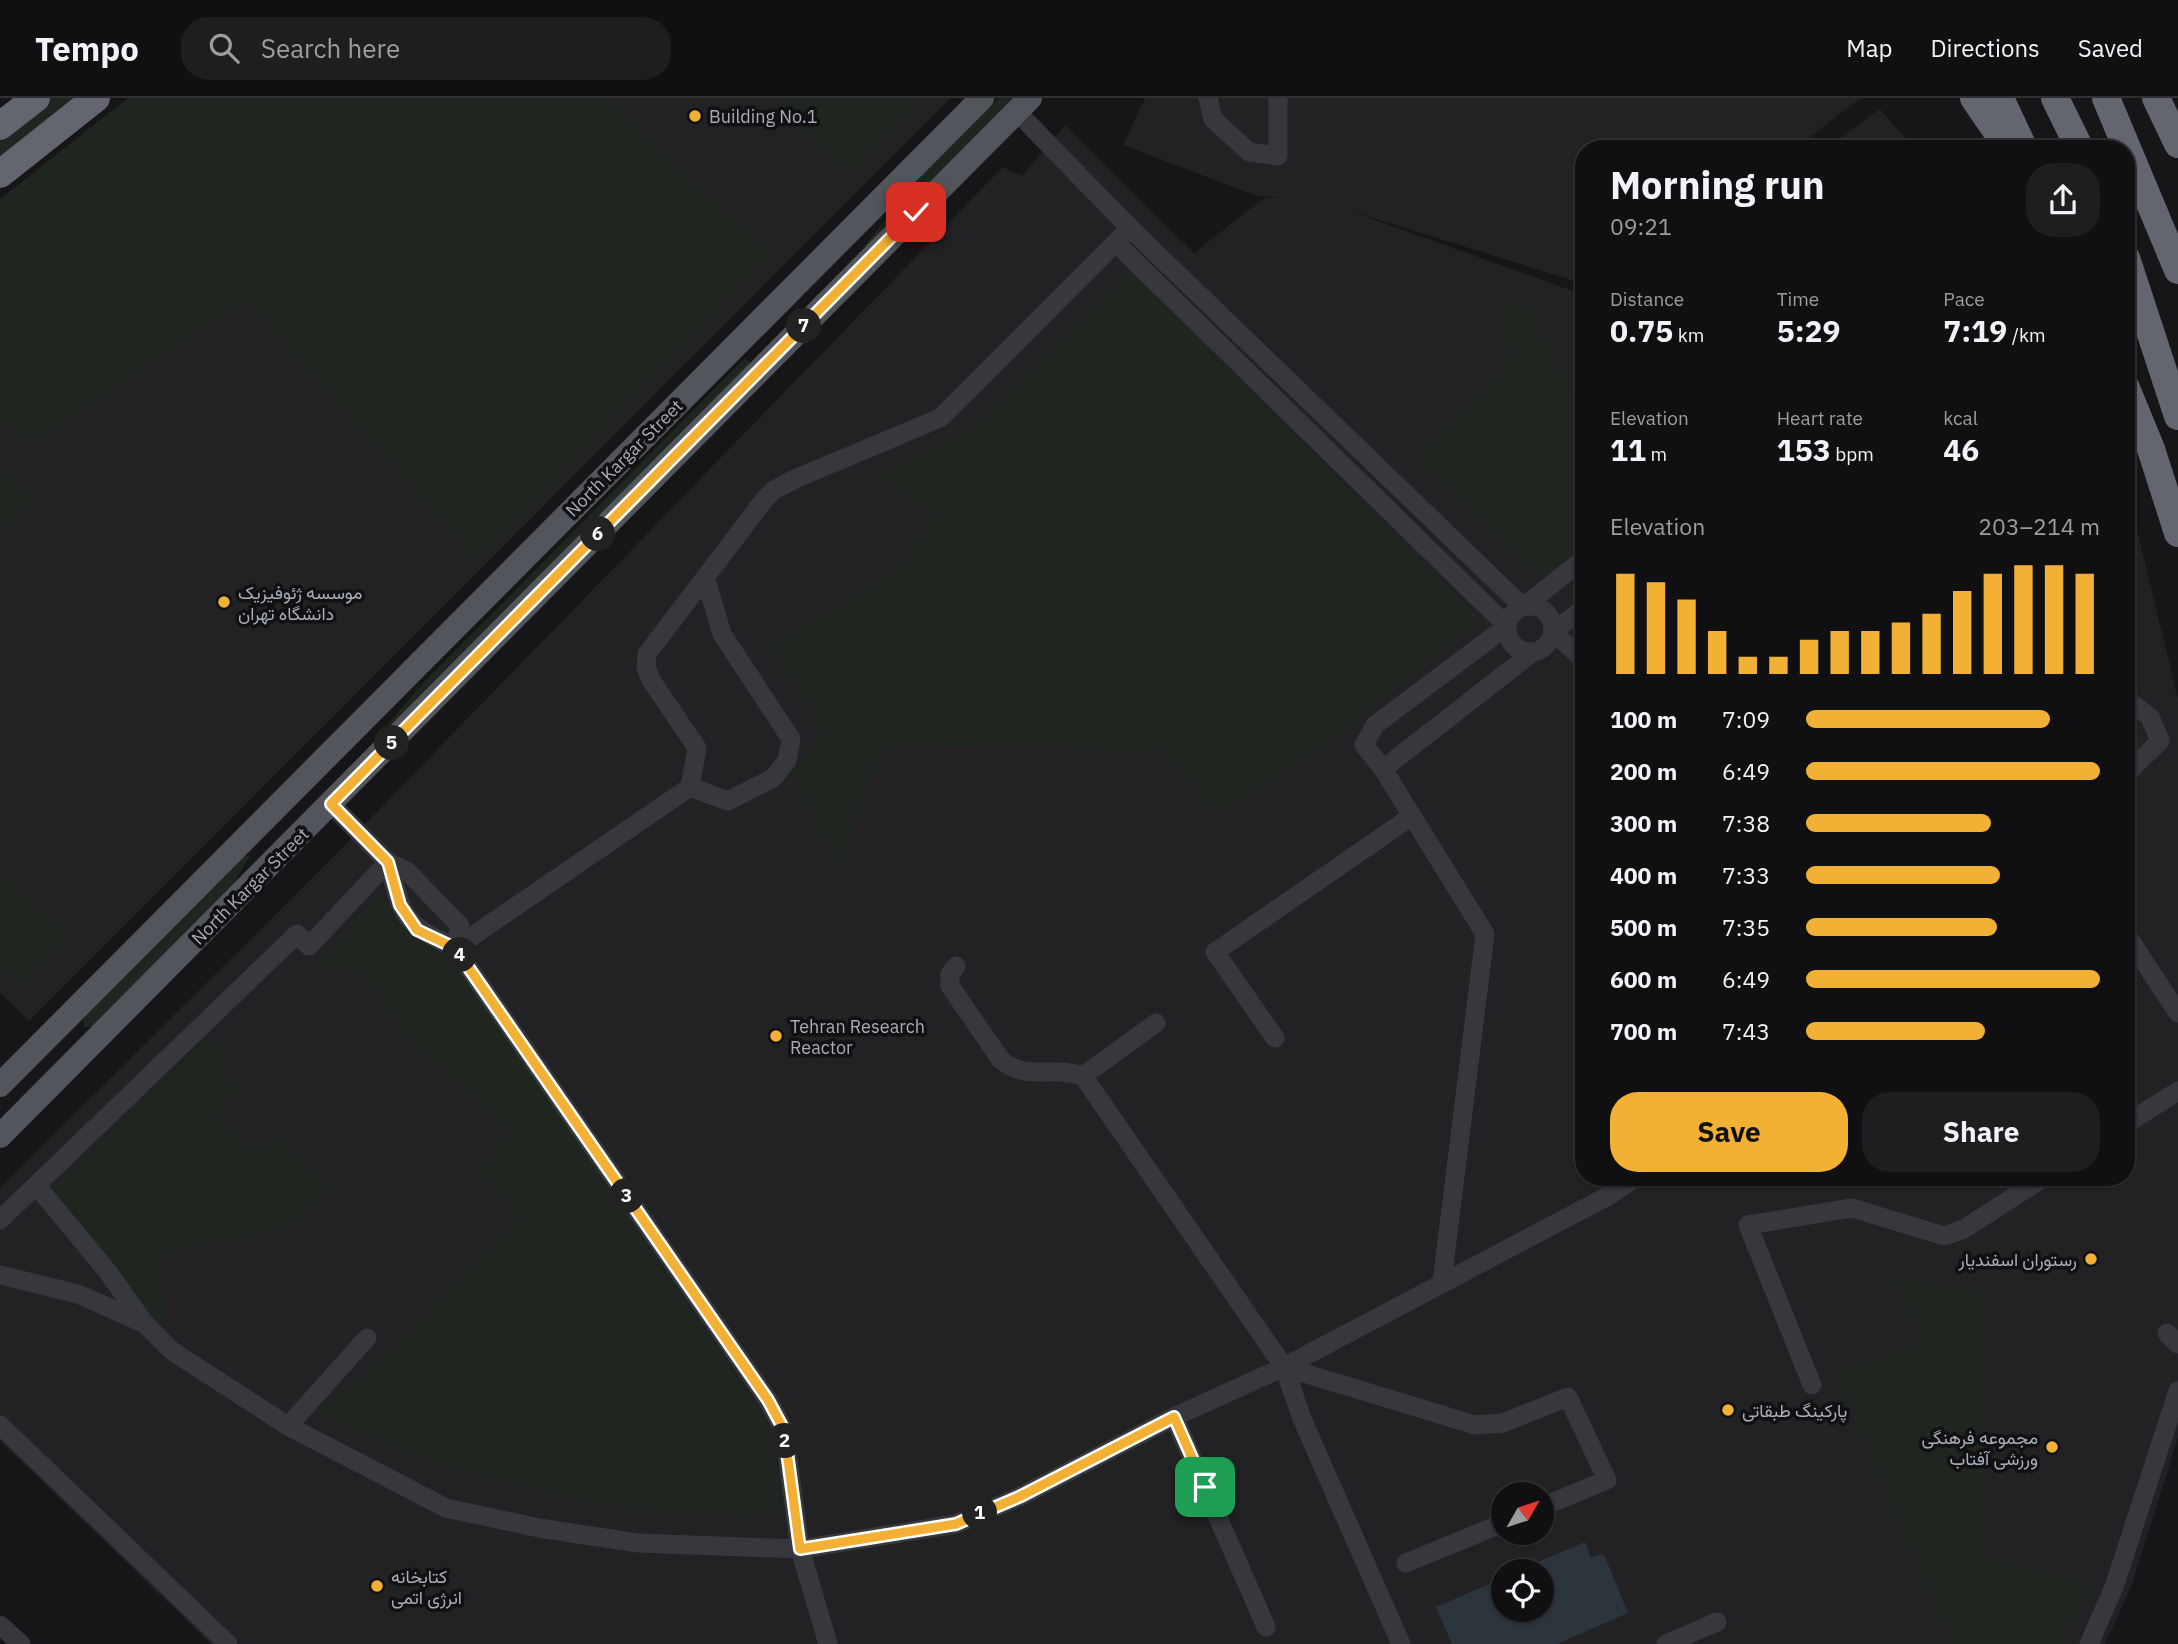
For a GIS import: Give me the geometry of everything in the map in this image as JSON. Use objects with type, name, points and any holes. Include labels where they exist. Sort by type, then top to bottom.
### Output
[{"type":"highway","points":[[0,126],[36,98]]},
{"type":"highway","points":[[0,174],[96,98]]},
{"type":"highway","points":[[1974,98],[2003,140]]},
{"type":"highway","points":[[2000,98],[2020,140]]},
{"type":"highway","points":[[2055,98],[2076,140]]},
{"type":"highway","points":[[2106,98],[2124,140]]},
{"type":"highway","points":[[2156,98],[2178,144]]},
{"type":"highway","points":[[2135,167],[2178,270]]},
{"type":"highway","points":[[2135,285],[2178,416]]},
{"type":"highway","points":[[2135,410],[2151,449],[2178,533]]},
{"type":"main road","name":"North Kargar Street","points":[[0,1084],[982,98]]},
{"type":"main road","name":"North Kargar Street","points":[[0,1136],[1023,104]]},
{"type":"main road","points":[[819,262],[844,285]]},
{"type":"street","points":[[1208,98],[1213,119],[1249,152],[1278,156],[1278,98]]},
{"type":"street","points":[[1023,104],[1130,228],[1523,607]]},
{"type":"street","points":[[455,948],[690,787],[697,748],[651,680],[646,667],[647,654],[774,490],[947,413],[1130,228]]},
{"type":"street","points":[[1116,243],[1507,626],[1514,645],[1534,652]]},
{"type":"street","points":[[1305,428],[1320,412]]},
{"type":"street","points":[[1442,1282],[1485,934],[1383,769],[1364,745],[1375,725],[1507,626],[1513,614],[1575,566]]},
{"type":"street","points":[[690,787],[728,801],[772,778],[787,761],[791,739],[722,634],[705,577]]},
{"type":"street","points":[[1523,607],[1531,606],[1545,611],[1550,617],[1553,632],[1575,652]]},
{"type":"street","points":[[1383,769],[1534,652],[1547,645],[1553,632],[1575,615]]},
{"type":"street","points":[[2135,706],[2150,717],[2160,741],[2135,765]]},
{"type":"street","points":[[331,804],[388,862],[408,872],[460,926],[455,948]]},
{"type":"street","points":[[1275,1038],[1215,952],[1412,816]]},
{"type":"street","points":[[388,862],[400,905],[417,930],[455,948],[768,1400],[784,1430],[800,1549],[828,1644]]},
{"type":"street","points":[[0,1220],[297,934],[309,946],[388,862]]},
{"type":"street","points":[[2135,948],[2178,1013]]},
{"type":"street","points":[[956,967],[950,974],[950,986],[1001,1060],[1012,1069],[1026,1073],[1065,1070],[1083,1076],[1284,1367],[1303,1421],[1401,1644]]},
{"type":"street","points":[[1083,1076],[1156,1023]]},
{"type":"street","points":[[2135,1118],[2178,1091]]},
{"type":"street","points":[[36,1185],[108,1272],[145,1324],[172,1351],[288,1426],[446,1508],[539,1528],[638,1543],[800,1549],[956,1524],[1021,1496],[1174,1417],[1284,1367],[1623,1186]]},
{"type":"street","points":[[1812,1385],[1748,1225],[1852,1208],[1944,1236],[1964,1229],[2031,1186]]},
{"type":"street","points":[[0,1275],[78,1294],[112,1306],[145,1324]]},
{"type":"street","points":[[288,1426],[367,1338]]},
{"type":"street","points":[[1284,1367],[1475,1425],[1503,1423],[1569,1397],[1607,1480],[1554,1502]]},
{"type":"street","points":[[2089,1644],[2114,1587],[2178,1391]]},
{"type":"street","points":[[1174,1417],[1266,1627]]},
{"type":"street","points":[[0,1425],[228,1644]]},
{"type":"street","points":[[1406,1563],[1491,1528]]},
{"type":"street","points":[[1666,1644],[1717,1622]]},
{"type":"street","points":[[0,1625],[21,1644]]},
{"type":"shaded area","points":[[47,98],[79,98],[0,161],[0,134]]},
{"type":"shaded area","points":[[128,98],[604,98],[770,254],[477,561],[245,299],[31,445],[0,419],[0,199]]},
{"type":"shaded area","name":"موسسه ژئوفیزیک دانشگاه تهران","points":[[148,98],[951,98],[29,1021],[0,993],[0,211]]},
{"type":"shaded area","points":[[776,98],[920,98],[849,176]]},
{"type":"shaded area","points":[[999,98],[1019,98],[868,248],[865,246],[907,190]]},
{"type":"shaded area","points":[[1145,98],[1861,98],[1806,140],[1575,140],[1575,281],[1345,209],[1575,292],[1575,1186],[2135,1186],[2135,522],[2178,699],[2178,1438],[2132,1584],[2105,1644],[211,1644],[0,1441],[0,1188],[338,852],[1003,167],[1022,176],[1065,125],[1194,253],[1264,198],[1282,198],[1257,196],[1123,145]]},
{"type":"shaded area","points":[[1880,109],[1907,140],[1837,140]]},
{"type":"shaded area","points":[[1130,269],[1480,620],[1322,747],[1214,817],[1165,749],[1125,752],[1023,744],[879,748],[837,869],[792,770],[824,732],[771,647],[903,566],[935,517],[877,475],[981,423]]},
{"type":"shaded area","points":[[1502,304],[1529,306],[1570,393],[1575,392],[1575,549],[1541,577],[1416,458],[1509,362]]},
{"type":"shaded area","points":[[745,358],[755,367],[370,746],[420,686]]},
{"type":"shaded area","points":[[0,465],[33,501],[0,532]]},
{"type":"shaded area","points":[[2135,720],[2145,726],[2146,744],[2135,751]]},
{"type":"shaded area","points":[[244,855],[250,856],[233,884],[93,1027],[84,1027],[83,1018]]},
{"type":"shaded area","points":[[0,871],[67,936],[20,984],[0,964]]},
{"type":"shaded area","points":[[379,892],[421,945],[450,952],[776,1436],[780,1511],[750,1517],[596,1505],[419,1458],[318,1412],[388,1354],[520,1218],[478,1173],[510,1130],[397,1027],[394,1016],[353,965],[333,971],[319,967]]},
{"type":"shaded area","points":[[209,1037],[231,1054],[221,1074],[238,1091],[216,1113],[255,1153],[276,1134],[330,1187],[286,1228],[162,1252],[163,1330],[54,1190]]},
{"type":"shaded area","points":[[1892,1279],[1974,1290],[1986,1305],[1984,1556],[2092,1586],[2062,1644],[1953,1644],[1834,1374],[1915,1347],[1918,1328]]},
{"type":"shaded area","points":[[1585,1542],[1591,1558],[1602,1554],[1605,1557],[1628,1613],[1557,1644],[1452,1644],[1436,1607],[1491,1583],[1491,1622],[1554,1622],[1554,1559],[1545,1559]]},
{"type":"place","name":"Building No.1","points":[[695,116]]},
{"type":"place","name":"موسسه ژئوفیزیک دانشگاه تهران","points":[[224,602]]},
{"type":"place","name":"Tehran Research Reactor","points":[[776,1036]]},
{"type":"place","name":"رستوران اسفندیار","points":[[2091,1259]]},
{"type":"place","name":"پارکینگ طبقاتی","points":[[1728,1410]]},
{"type":"place","name":"مجموعه فرهنگی ورزشی آفتاب","points":[[2052,1447]]},
{"type":"place","name":"کتابخانه انرژی اتمی","points":[[377,1586]]},
{"type":"route","points":[[916,212],[331,804],[388,862],[400,905],[417,930],[455,948],[768,1400],[784,1430],[800,1549],[956,1524],[1021,1496],[1174,1417],[1205,1487]]}]
